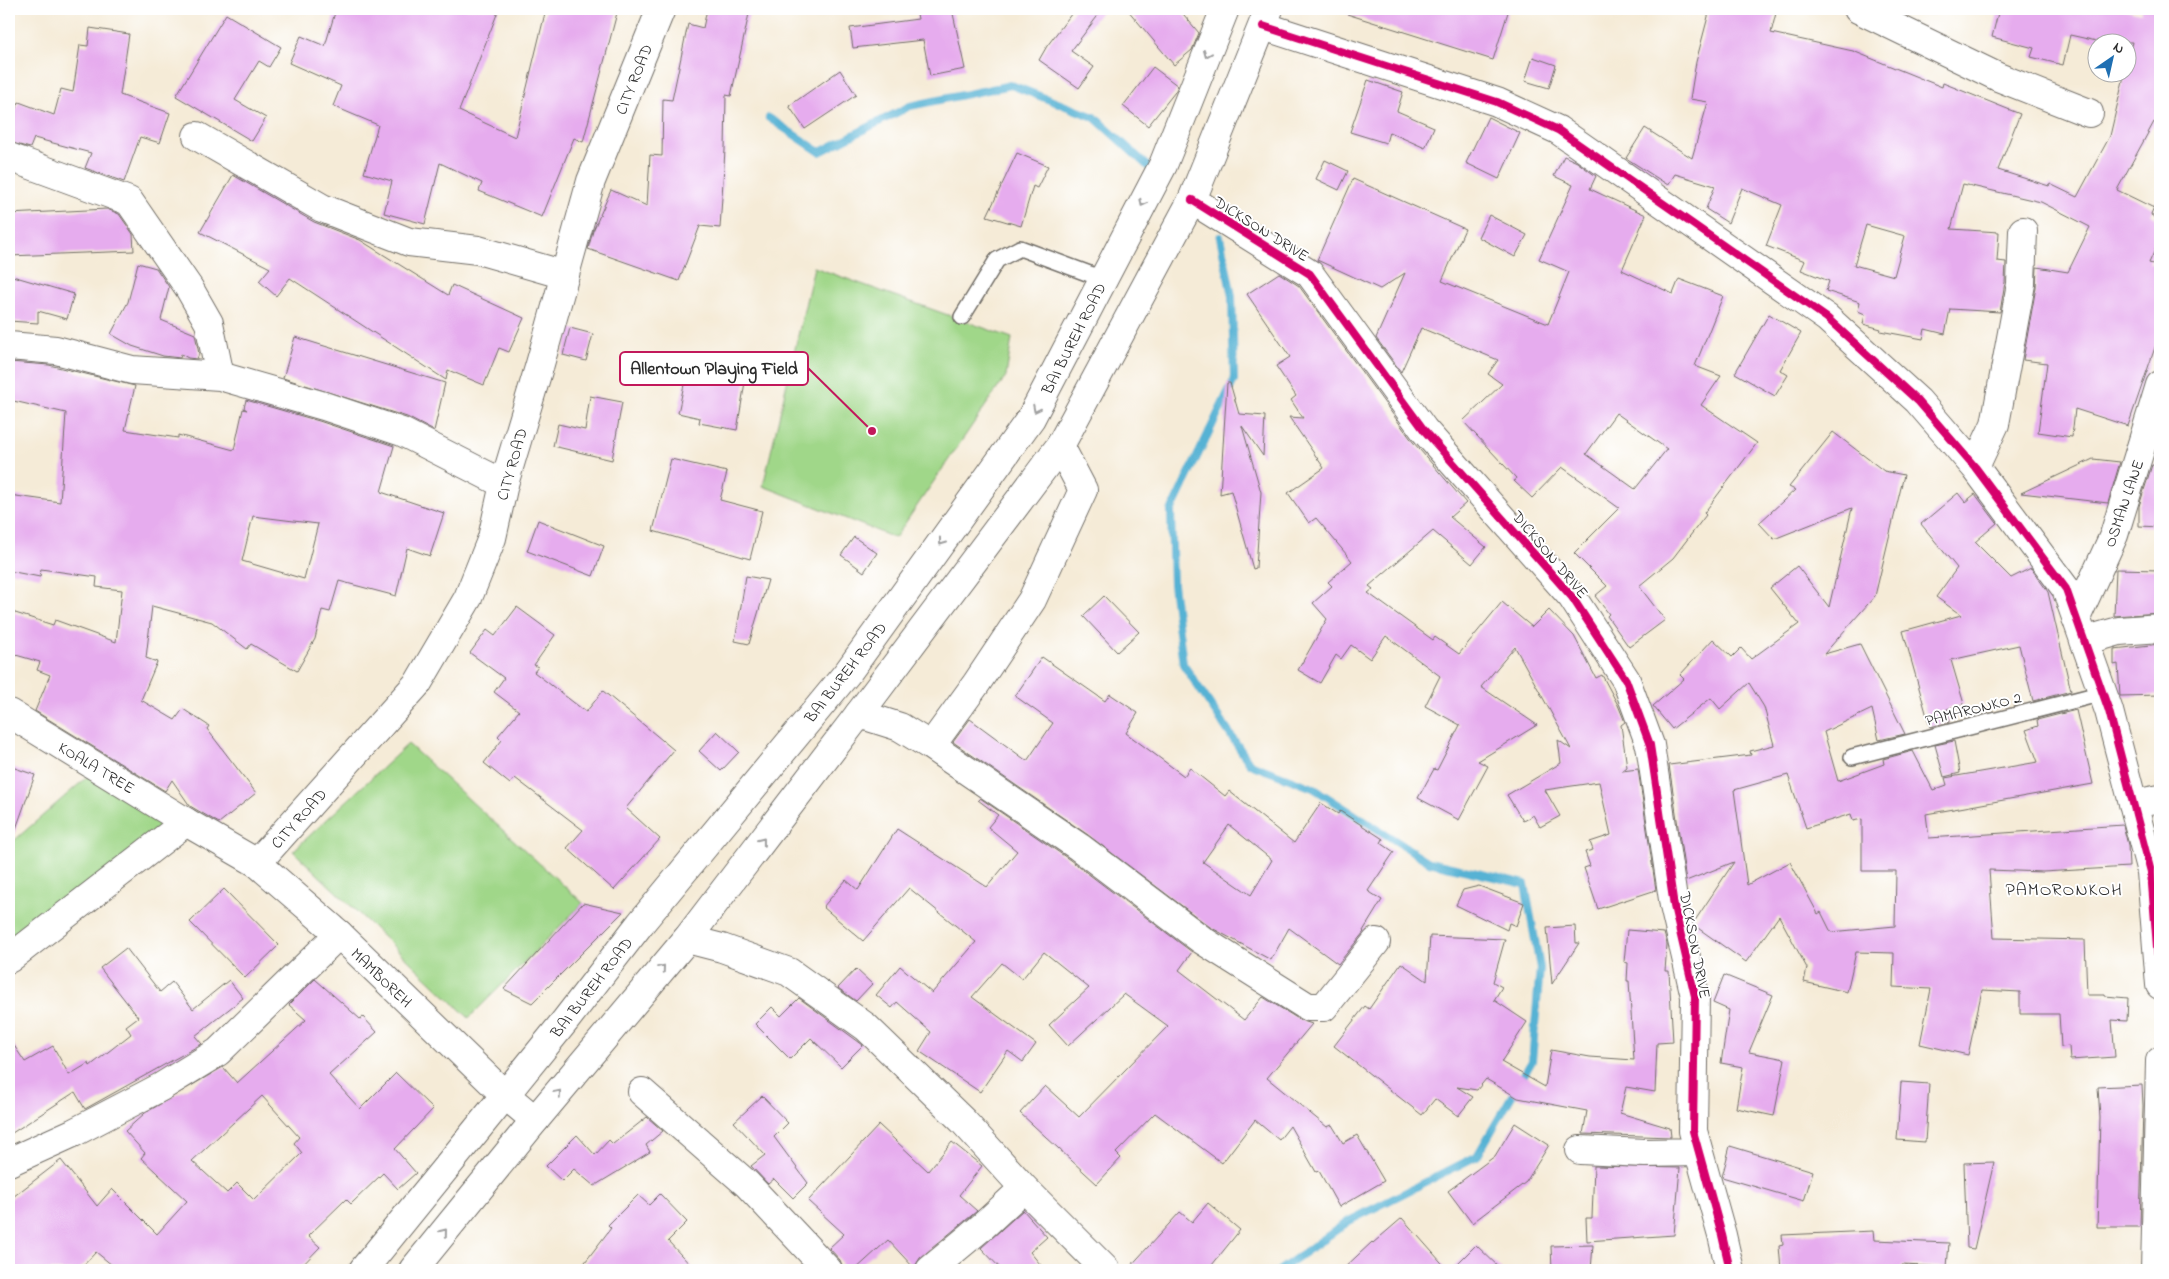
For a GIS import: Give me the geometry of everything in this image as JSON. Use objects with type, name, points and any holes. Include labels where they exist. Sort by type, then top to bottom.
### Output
[{"type":"main road","name":"CITY ROAD","points":[[258,863],[418,683],[468,598],[492,538],[504,484],[591,181],[662,9]]},
{"type":"main road","name":"BAI BUREH ROAD","points":[[363,1270],[640,924],[848,672],[1031,418],[1163,165],[1226,9]]},
{"type":"main road","points":[[1858,9],[1998,77],[2089,113]]},
{"type":"main road","points":[[413,1270],[535,1120],[687,939],[1060,446],[1192,200],[1266,17],[1497,102],[1558,130],[1828,318],[1918,401],[1975,467],[2066,588],[2103,693],[2151,872],[2160,985]]},
{"type":"main road","points":[[197,136],[322,208],[409,242],[478,250],[565,275]]},
{"type":"main road","points":[[9,157],[129,201],[189,288],[209,323],[220,376]]},
{"type":"main road","name":"DICKSON DRIVE","points":[[1192,200],[1310,274],[1424,430],[1572,597],[1626,680],[1650,744],[1674,906],[1695,996],[1692,1131],[1722,1235],[1730,1270]]},
{"type":"main road","points":[[1975,467],[1995,424],[2021,284],[2023,232]]},
{"type":"main road","points":[[9,346],[56,350],[132,370],[220,376],[324,406],[402,432],[504,484]]},
{"type":"main road","name":"OSMAN LANE","points":[[2080,630],[2114,535],[2160,385]]},
{"type":"main road","points":[[931,746],[976,684],[1032,600],[1083,490],[1060,446]]},
{"type":"main road","points":[[2080,630],[2119,631],[2160,628]]},
{"type":"main road","name":"KOALA TREE","points":[[9,713],[186,822],[258,863]]},
{"type":"main road","points":[[859,714],[900,727],[931,746],[1079,847],[1202,940],[1308,1007],[1324,1007],[1376,942]]},
{"type":"main road","points":[[2133,804],[2160,799]]},
{"type":"main road","points":[[9,959],[186,822]]},
{"type":"main road","name":"MAMBOREH","points":[[258,863],[339,934],[504,1094],[535,1120]]},
{"type":"main road","points":[[9,1162],[74,1132],[161,1087],[218,1052],[339,934]]},
{"type":"main road","points":[[687,939],[740,953],[789,972],[866,1027],[964,1121],[1024,1188],[1106,1270]]},
{"type":"main road","points":[[2155,1270],[2160,1061]]},
{"type":"main road","points":[[642,1092],[747,1184],[828,1270]]},
{"type":"main road","points":[[1580,1150],[1645,1154],[1699,1152]]},
{"type":"main road","points":[[930,1270],[983,1226],[1024,1188]]},
{"type":"lane","points":[[962,317],[997,260],[1020,248],[1103,279]]},
{"type":"lane","name":"PAMARONKO 2","points":[[1852,757],[2103,693]]},
{"type":"green space","points":[[814,267],[1012,338],[1006,376],[895,538],[763,486]]},
{"type":"green space","points":[[408,744],[583,903],[469,1018],[293,851]]},
{"type":"green space","points":[[95,770],[177,828],[9,946],[9,845]]},
{"type":"building","points":[[336,9],[499,9],[459,111],[515,137],[546,9],[618,9],[583,142],[574,138],[542,217],[479,191],[482,183],[440,163],[425,224],[384,213],[392,181],[364,173],[378,125],[333,106],[341,86],[289,63],[301,36],[325,46]]},
{"type":"building","points":[[707,9],[750,9],[731,96],[726,95],[720,228],[700,226],[679,281],[588,249],[593,231],[611,190],[647,206],[650,155],[662,156],[663,99],[672,100],[688,24],[703,28]]},
{"type":"building","points":[[916,9],[952,9],[965,69],[930,76],[923,40],[853,48],[850,28],[918,19]]},
{"type":"building","points":[[1075,9],[1103,9],[1071,51],[1094,67],[1079,88],[1039,60],[1047,46]]},
{"type":"building","points":[[1127,9],[1179,9],[1199,33],[1192,50],[1174,65]]},
{"type":"building","points":[[1347,9],[1509,9],[1493,60],[1347,14]]},
{"type":"building","points":[[1710,9],[1777,9],[1771,33],[1853,51],[1942,87],[1943,83],[2020,114],[1998,170],[2049,186],[2050,184],[2077,197],[2110,136],[2123,82],[2136,82],[2136,32],[2086,32],[2086,39],[2070,35],[2063,65],[2031,57],[2034,48],[1992,37],[1999,9],[2122,9],[2141,13],[2142,9],[2160,9],[2160,124],[2154,122],[2117,190],[2154,208],[2151,215],[2160,220],[2160,239],[2149,263],[2160,266],[2160,333],[2128,426],[2075,409],[2072,437],[2038,432],[2047,363],[2023,360],[2036,287],[2037,267],[2068,272],[2090,227],[2041,202],[1963,184],[1951,229],[1999,232],[1997,261],[2006,262],[2000,312],[1950,309],[1945,334],[1925,329],[1923,339],[1880,331],[1881,329],[1863,324],[1865,314],[1858,311],[1860,302],[1826,291],[1829,281],[1801,270],[1805,261],[1766,246],[1782,205],[1742,188],[1728,223],[1706,209],[1715,186],[1675,174],[1668,185],[1626,158],[1645,128],[1692,158],[1708,102],[1690,99],[1696,62]],"holes":[[[1866,225],[1905,236],[1894,276],[1854,265]]]},
{"type":"building","points":[[226,14],[281,47],[269,67],[259,61],[235,100],[266,118],[252,141],[176,96]]},
{"type":"building","points":[[90,28],[129,34],[120,95],[170,113],[160,143],[140,137],[124,182],[85,168],[91,153],[34,138],[30,148],[9,142],[9,106],[16,109],[19,102],[54,115],[61,89],[73,92],[80,45],[88,46]]},
{"type":"building","points":[[1533,57],[1556,65],[1549,88],[1525,81]]},
{"type":"building","points":[[1153,67],[1178,86],[1148,126],[1123,106]]},
{"type":"building","points":[[840,70],[856,95],[805,129],[789,106]]},
{"type":"building","points":[[1368,80],[1403,92],[1397,111],[1434,127],[1425,148],[1389,132],[1386,143],[1350,132]]},
{"type":"building","points":[[1488,117],[1520,133],[1499,179],[1466,163]]},
{"type":"building","points":[[1017,153],[1048,166],[1037,188],[1033,186],[1021,226],[987,216]]},
{"type":"building","points":[[1564,156],[1577,162],[1596,176],[1590,189],[1646,215],[1622,270],[1673,294],[1679,279],[1723,296],[1695,366],[1721,376],[1701,405],[1757,443],[1704,513],[1706,515],[1673,558],[1639,586],[1665,620],[1629,647],[1607,616],[1609,614],[1595,596],[1607,586],[1574,553],[1619,508],[1562,467],[1532,498],[1514,481],[1516,478],[1463,421],[1502,384],[1488,374],[1498,360],[1421,328],[1401,372],[1376,338],[1405,273],[1380,289],[1317,260],[1353,179],[1465,229],[1442,281],[1548,324],[1569,272],[1539,259],[1573,185],[1554,176]],"holes":[[[1616,413],[1667,449],[1635,489],[1586,454]]]},
{"type":"building","points":[[1325,160],[1348,171],[1339,190],[1316,179]]},
{"type":"building","points":[[233,175],[314,222],[360,240],[448,295],[452,285],[524,318],[509,352],[499,348],[484,385],[448,370],[446,380],[290,278],[276,296],[259,281],[270,268],[200,232]]},
{"type":"building","points":[[107,209],[119,214],[133,234],[134,251],[9,256],[9,214]]},
{"type":"building","points":[[1489,215],[1527,235],[1515,257],[1478,237]]},
{"type":"building","points":[[138,263],[156,268],[169,287],[161,320],[195,334],[199,354],[197,359],[188,358],[181,354],[180,358],[163,356],[132,346],[111,334],[128,302]]},
{"type":"building","points":[[1279,273],[1299,286],[1413,442],[1466,503],[1450,517],[1486,547],[1472,564],[1433,531],[1369,586],[1373,589],[1368,593],[1433,640],[1435,637],[1459,654],[1502,602],[1532,627],[1549,610],[1574,636],[1596,678],[1602,675],[1625,722],[1621,725],[1627,767],[1622,771],[1638,769],[1656,890],[1598,909],[1584,868],[1590,866],[1585,852],[1593,850],[1590,842],[1611,835],[1599,782],[1545,790],[1560,816],[1540,827],[1533,815],[1523,821],[1507,795],[1561,763],[1558,740],[1571,749],[1515,647],[1481,687],[1537,725],[1478,761],[1488,766],[1459,820],[1418,798],[1434,769],[1437,770],[1460,725],[1425,706],[1440,676],[1386,636],[1370,659],[1351,645],[1341,659],[1336,655],[1320,683],[1298,670],[1327,619],[1313,603],[1332,586],[1328,582],[1352,561],[1316,518],[1309,523],[1288,493],[1324,468],[1289,417],[1303,418],[1291,400],[1296,396],[1276,366],[1290,357],[1247,294]]},
{"type":"building","points":[[9,275],[74,294],[67,319],[38,311],[38,323],[9,321]]},
{"type":"building","points":[[1769,314],[1801,333],[1780,370],[1788,375],[1775,396],[1735,373]]},
{"type":"building","points":[[570,328],[593,334],[586,361],[563,355]]},
{"type":"building","points":[[295,337],[445,383],[434,431],[407,417],[283,378]]},
{"type":"building","points":[[9,362],[49,365],[135,386],[125,430],[178,438],[178,435],[234,450],[243,409],[247,410],[244,408],[246,400],[319,421],[394,446],[381,492],[444,513],[430,556],[407,548],[396,596],[339,581],[330,612],[322,610],[315,639],[297,671],[251,644],[247,649],[212,622],[152,606],[146,658],[157,662],[141,700],[175,720],[183,709],[209,726],[207,729],[256,793],[219,823],[190,806],[172,780],[165,791],[35,711],[50,675],[37,670],[40,662],[9,653],[9,611],[53,625],[55,620],[116,642],[122,590],[96,587],[97,577],[41,569],[40,577],[9,571],[9,495],[60,502],[66,413],[9,400]],"holes":[[[253,516],[318,524],[304,579],[242,561]]]},
{"type":"building","points":[[686,375],[706,380],[707,376],[745,382],[737,430],[699,423],[700,418],[678,413]]},
{"type":"building","points":[[1227,383],[1230,383],[1239,414],[1265,416],[1263,456],[1242,426],[1261,492],[1256,568],[1253,569],[1231,491],[1220,494]]},
{"type":"building","points":[[590,396],[622,402],[612,460],[553,446],[558,424],[585,430]]},
{"type":"building","points":[[1833,432],[1884,471],[1904,475],[1875,596],[1824,654],[1860,644],[1905,734],[1879,740],[1872,709],[1824,732],[1838,781],[1884,764],[1883,759],[1913,751],[1933,790],[1947,785],[1945,778],[2038,762],[2026,730],[2038,726],[2037,720],[2076,710],[2093,784],[1926,814],[1929,838],[2123,825],[2128,845],[2129,867],[2043,872],[1989,870],[1994,938],[2085,940],[2087,995],[2128,998],[2127,1021],[2112,1020],[2115,1057],[2070,1060],[2069,1046],[2061,1047],[2059,1014],[2020,1014],[2020,992],[1982,990],[1968,1055],[1920,1044],[1931,989],[1893,987],[1894,953],[1856,952],[1847,992],[1804,982],[1807,968],[1779,916],[1746,962],[1695,926],[1694,922],[1734,862],[1686,881],[1669,765],[1751,755],[1750,751],[1774,745],[1764,707],[1749,683],[1720,709],[1711,698],[1672,729],[1653,706],[1684,679],[1680,675],[1713,639],[1732,657],[1741,648],[1751,659],[1799,624],[1770,588],[1797,566],[1829,607],[1852,508],[1774,539],[1759,523],[1795,490],[1789,487]],"holes":[[[1788,775],[1806,828],[1851,814],[1853,821],[1862,819],[1862,871],[1896,871],[1895,926],[1831,932],[1821,912],[1818,914],[1790,862],[1747,885],[1734,790]]]},
{"type":"building","points":[[671,459],[727,472],[720,500],[762,511],[750,559],[653,531]]},
{"type":"building","points":[[2093,459],[2120,462],[2108,503],[2021,493]]},
{"type":"building","points":[[2152,465],[2160,466],[2160,527],[2139,526],[2139,506]]},
{"type":"building","points":[[1958,493],[1965,502],[1975,494],[1997,523],[1975,542],[2011,578],[2031,568],[2048,592],[2071,691],[2033,701],[2019,645],[1951,660],[1964,704],[1947,709],[1950,722],[1930,727],[1903,631],[1961,615],[1936,597],[1957,568],[1921,524]]},
{"type":"building","points":[[538,520],[604,546],[593,576],[527,551]]},
{"type":"building","points":[[854,537],[877,553],[864,572],[841,555]]},
{"type":"building","points":[[2116,569],[2160,570],[2160,613],[2114,616]]},
{"type":"building","points":[[746,576],[768,580],[749,644],[735,641]]},
{"type":"building","points":[[1104,596],[1139,632],[1117,652],[1083,616]]},
{"type":"building","points":[[517,607],[555,635],[534,665],[538,667],[534,672],[586,712],[603,691],[674,750],[626,808],[660,839],[614,890],[567,848],[583,830],[515,778],[510,784],[484,763],[502,740],[498,736],[519,711],[494,692],[504,678],[470,653],[487,630],[495,636]]},
{"type":"building","points":[[2160,644],[2160,695],[2120,696],[2118,664],[2114,665],[2114,649]]},
{"type":"building","points":[[1042,657],[1105,701],[1110,694],[1138,713],[1126,733],[1184,776],[1190,768],[1225,796],[1229,791],[1294,843],[1321,803],[1338,814],[1340,811],[1383,839],[1381,843],[1394,852],[1368,891],[1382,900],[1364,932],[1338,964],[1289,928],[1271,960],[1210,927],[1088,835],[953,742],[970,719],[1027,761],[1053,723],[1015,696]],"holes":[[[1229,825],[1272,860],[1251,895],[1203,862]]]},
{"type":"building","points":[[717,731],[739,752],[721,771],[699,751]]},
{"type":"building","points":[[1954,741],[1960,773],[1944,777],[1935,745]]},
{"type":"building","points":[[9,766],[35,775],[12,840],[9,839]]},
{"type":"building","points":[[980,798],[1070,860],[1192,952],[1179,970],[1244,1020],[1263,997],[1300,1020],[1312,1024],[1267,1078],[1327,1127],[1332,1125],[1343,1143],[1357,1135],[1384,1181],[1339,1207],[1319,1171],[1316,1172],[1290,1126],[1279,1140],[1255,1120],[1222,1163],[1155,1113],[1116,1153],[1121,1158],[1097,1184],[1020,1113],[1045,1086],[1079,1117],[1168,1026],[1124,994],[1068,1046],[1049,1025],[1089,988],[1044,952],[1022,979],[1002,963],[972,997],[1036,1044],[1023,1062],[1008,1051],[980,1092],[919,1051],[931,1032],[897,1002],[892,1008],[876,995],[900,966],[932,993],[976,942],[909,888],[863,941],[823,907],[846,880],[858,890],[897,829],[987,887],[1017,851],[988,827],[998,815],[978,800]]},
{"type":"building","points":[[1479,886],[1524,903],[1516,926],[1509,923],[1507,930],[1456,905],[1463,890]]},
{"type":"building","points":[[224,889],[279,945],[245,978],[190,922]]},
{"type":"building","points":[[583,903],[623,912],[532,1003],[504,989]]},
{"type":"building","points":[[1575,926],[1576,943],[1579,943],[1552,984],[1547,928]]},
{"type":"building","points":[[1627,930],[1664,933],[1667,944],[1665,971],[1669,971],[1673,1042],[1657,1043],[1655,1092],[1626,1087],[1620,1113],[1670,1128],[1671,1137],[1583,1134],[1587,1111],[1518,1098],[1486,1079],[1477,1090],[1457,1087],[1473,1097],[1458,1116],[1435,1099],[1422,1115],[1334,1046],[1365,1006],[1369,1009],[1401,963],[1427,981],[1430,936],[1505,939],[1493,982],[1502,987],[1494,1000],[1527,1022],[1501,1062],[1545,1087],[1551,1050],[1590,1057],[1634,1060],[1629,981],[1627,981],[1628,963],[1624,962]]},
{"type":"building","points":[[126,948],[160,992],[172,982],[193,1009],[229,980],[243,998],[195,1036],[202,1044],[85,1109],[75,1092],[9,1135],[9,1038],[25,1062],[53,1046],[69,1075],[89,1063],[90,1066],[131,1034],[126,1026],[138,1017],[100,968]]},
{"type":"building","points":[[856,969],[872,984],[856,1001],[838,988]]},
{"type":"building","points":[[1724,975],[1773,995],[1749,1052],[1785,1059],[1774,1116],[1736,1108],[1743,1067],[1721,1063],[1729,1010],[1713,1003]]},
{"type":"building","points":[[315,979],[360,1019],[363,1017],[377,1032],[329,1075],[360,1109],[396,1073],[433,1109],[395,1149],[416,1173],[398,1189],[383,1173],[351,1204],[346,1199],[308,1236],[320,1247],[298,1270],[118,1270],[96,1252],[79,1270],[9,1270],[9,1200],[61,1160],[97,1206],[112,1189],[157,1234],[187,1201],[141,1158],[145,1153],[125,1131],[145,1113],[223,1067],[237,1083],[306,1020],[289,1005]],"holes":[[[262,1096],[299,1137],[294,1143],[302,1153],[254,1200],[237,1183],[227,1193],[192,1161]]]},
{"type":"building","points":[[799,998],[863,1045],[841,1067],[811,1038],[790,1059],[755,1024],[772,1007],[781,1016]]},
{"type":"building","points":[[1901,1082],[1929,1084],[1925,1142],[1897,1140]]},
{"type":"building","points":[[2142,1085],[2140,1227],[2097,1227],[2100,1118],[2098,1087]]},
{"type":"building","points":[[762,1096],[788,1123],[774,1137],[808,1183],[793,1198],[774,1179],[768,1184],[751,1166],[765,1155],[734,1122]]},
{"type":"building","points":[[647,1117],[663,1131],[646,1145],[650,1152],[594,1186],[574,1169],[562,1181],[546,1166],[577,1135],[595,1155],[609,1140],[613,1144]]},
{"type":"building","points":[[1515,1123],[1549,1145],[1526,1182],[1472,1223],[1448,1191],[1495,1156]]},
{"type":"building","points":[[879,1125],[928,1171],[952,1142],[982,1166],[959,1195],[977,1211],[920,1258],[914,1268],[888,1240],[855,1270],[844,1270],[840,1260],[829,1248],[844,1234],[808,1201]]},
{"type":"building","points":[[1730,1146],[1813,1171],[1804,1201],[1722,1177]]},
{"type":"building","points":[[1994,1162],[1974,1249],[1967,1248],[1964,1163]]},
{"type":"building","points":[[1594,1166],[1680,1168],[1674,1235],[1587,1241],[1586,1218],[1592,1218]]},
{"type":"building","points":[[660,1194],[687,1222],[668,1241],[695,1270],[579,1270],[611,1228],[608,1225],[638,1195],[649,1205]]},
{"type":"building","points":[[1208,1203],[1240,1230],[1208,1270],[1127,1270],[1180,1212],[1192,1222]]},
{"type":"building","points":[[1023,1210],[1047,1237],[1030,1252],[1045,1270],[1002,1270],[981,1248]]},
{"type":"building","points":[[1402,1218],[1448,1270],[1342,1270],[1372,1242]]},
{"type":"building","points":[[1873,1231],[1874,1240],[1949,1243],[1947,1267],[1902,1265],[1902,1269],[1835,1266],[1836,1270],[1781,1270],[1779,1246],[1783,1245],[1782,1235]]},
{"type":"building","points":[[1476,1245],[1502,1270],[1451,1270]]},
{"type":"building","points":[[1593,1245],[1591,1270],[1552,1270],[1551,1246]]},
{"type":"waterway","points":[[769,118],[820,152],[910,106],[1011,85],[1094,117],[1151,169]]},
{"type":"waterway","points":[[1220,237],[1232,296],[1234,380],[1171,511],[1173,584],[1183,664],[1250,764],[1313,788],[1429,862],[1525,884],[1540,968],[1532,1061],[1477,1156],[1349,1221],[1280,1270]]},
{"type":"cycle path","points":[[1263,26],[1497,102],[1558,130],[1827,318],[1918,401],[1975,467],[2066,589],[2109,711],[2151,872],[2160,985]]},
{"type":"cycle path","points":[[1192,200],[1310,274],[1424,430],[1572,597],[1626,680],[1650,745],[1674,906],[1695,996],[1693,1131],[1730,1270]]},
{"type":"place","name":"Allentown Playing Field","points":[[872,431]]},
{"type":"district","name":"PAMORONKOH","points":[[2064,889]]}]
